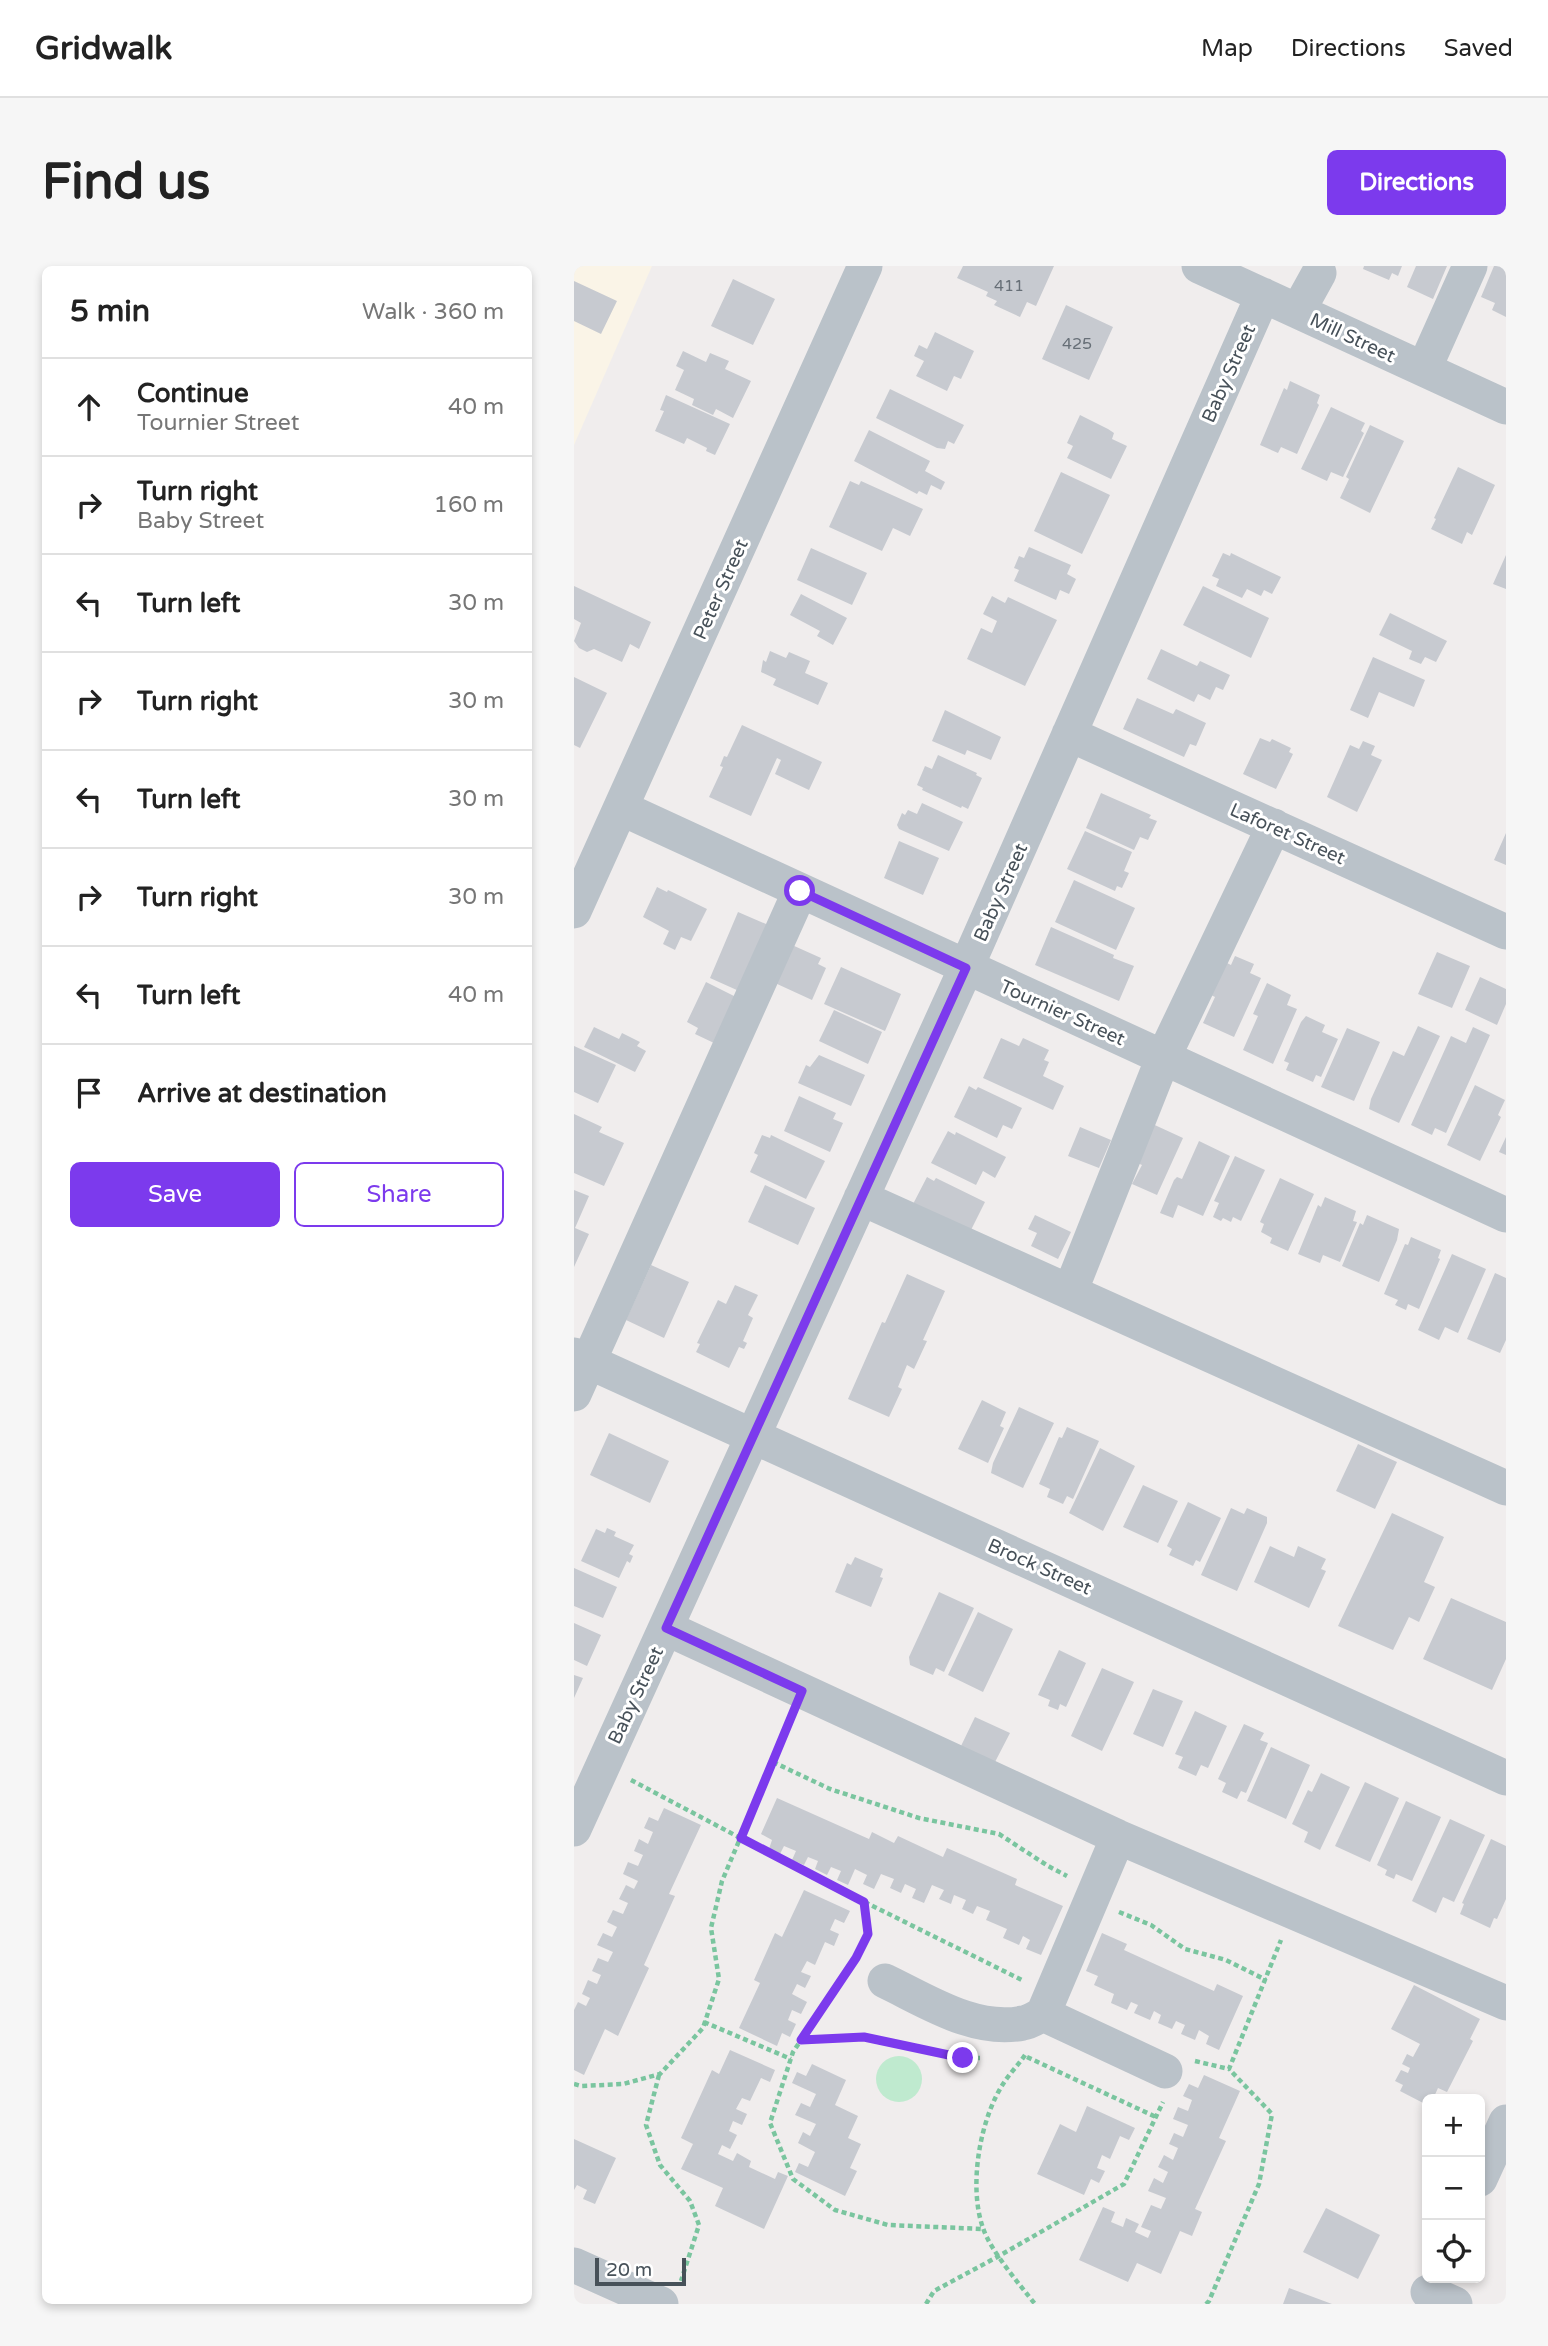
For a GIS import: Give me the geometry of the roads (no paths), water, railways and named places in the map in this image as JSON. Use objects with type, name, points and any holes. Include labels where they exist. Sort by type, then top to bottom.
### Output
[{"type":"street","name":"Peter Street","points":[[574,911],[865,266]]},
{"type":"street","name":"Mill Street","points":[[1199,266],[1506,407]]},
{"type":"street","points":[[1424,369],[1470,266]]},
{"type":"street","points":[[1298,311],[1319,273]]},
{"type":"street","name":"Baby Street","points":[[576,1818],[666,1628],[966,968],[1263,295]]},
{"type":"street","name":"Laforet Street","points":[[1069,734],[1506,932]]},
{"type":"street","name":"Tournier Street","points":[[621,808],[1506,1215]]},
{"type":"street","points":[[1070,1292],[1163,1058],[1273,827]]},
{"type":"street","points":[[574,1394],[581,1359],[800,891]]},
{"type":"street","points":[[861,1198],[1506,1488]]},
{"type":"street","name":"Brock Street","points":[[581,1359],[1506,1778]]},
{"type":"street","points":[[666,1628],[1118,1838],[1506,2003]]},
{"type":"street","points":[[885,1981],[981,2023],[1025,2023],[1118,1838]]},
{"type":"street","points":[[1038,1999],[1174,2075]]},
{"type":"street","points":[[1485,2168],[1506,2122]]},
{"type":"street","points":[[574,2265],[670,2295]]}]
